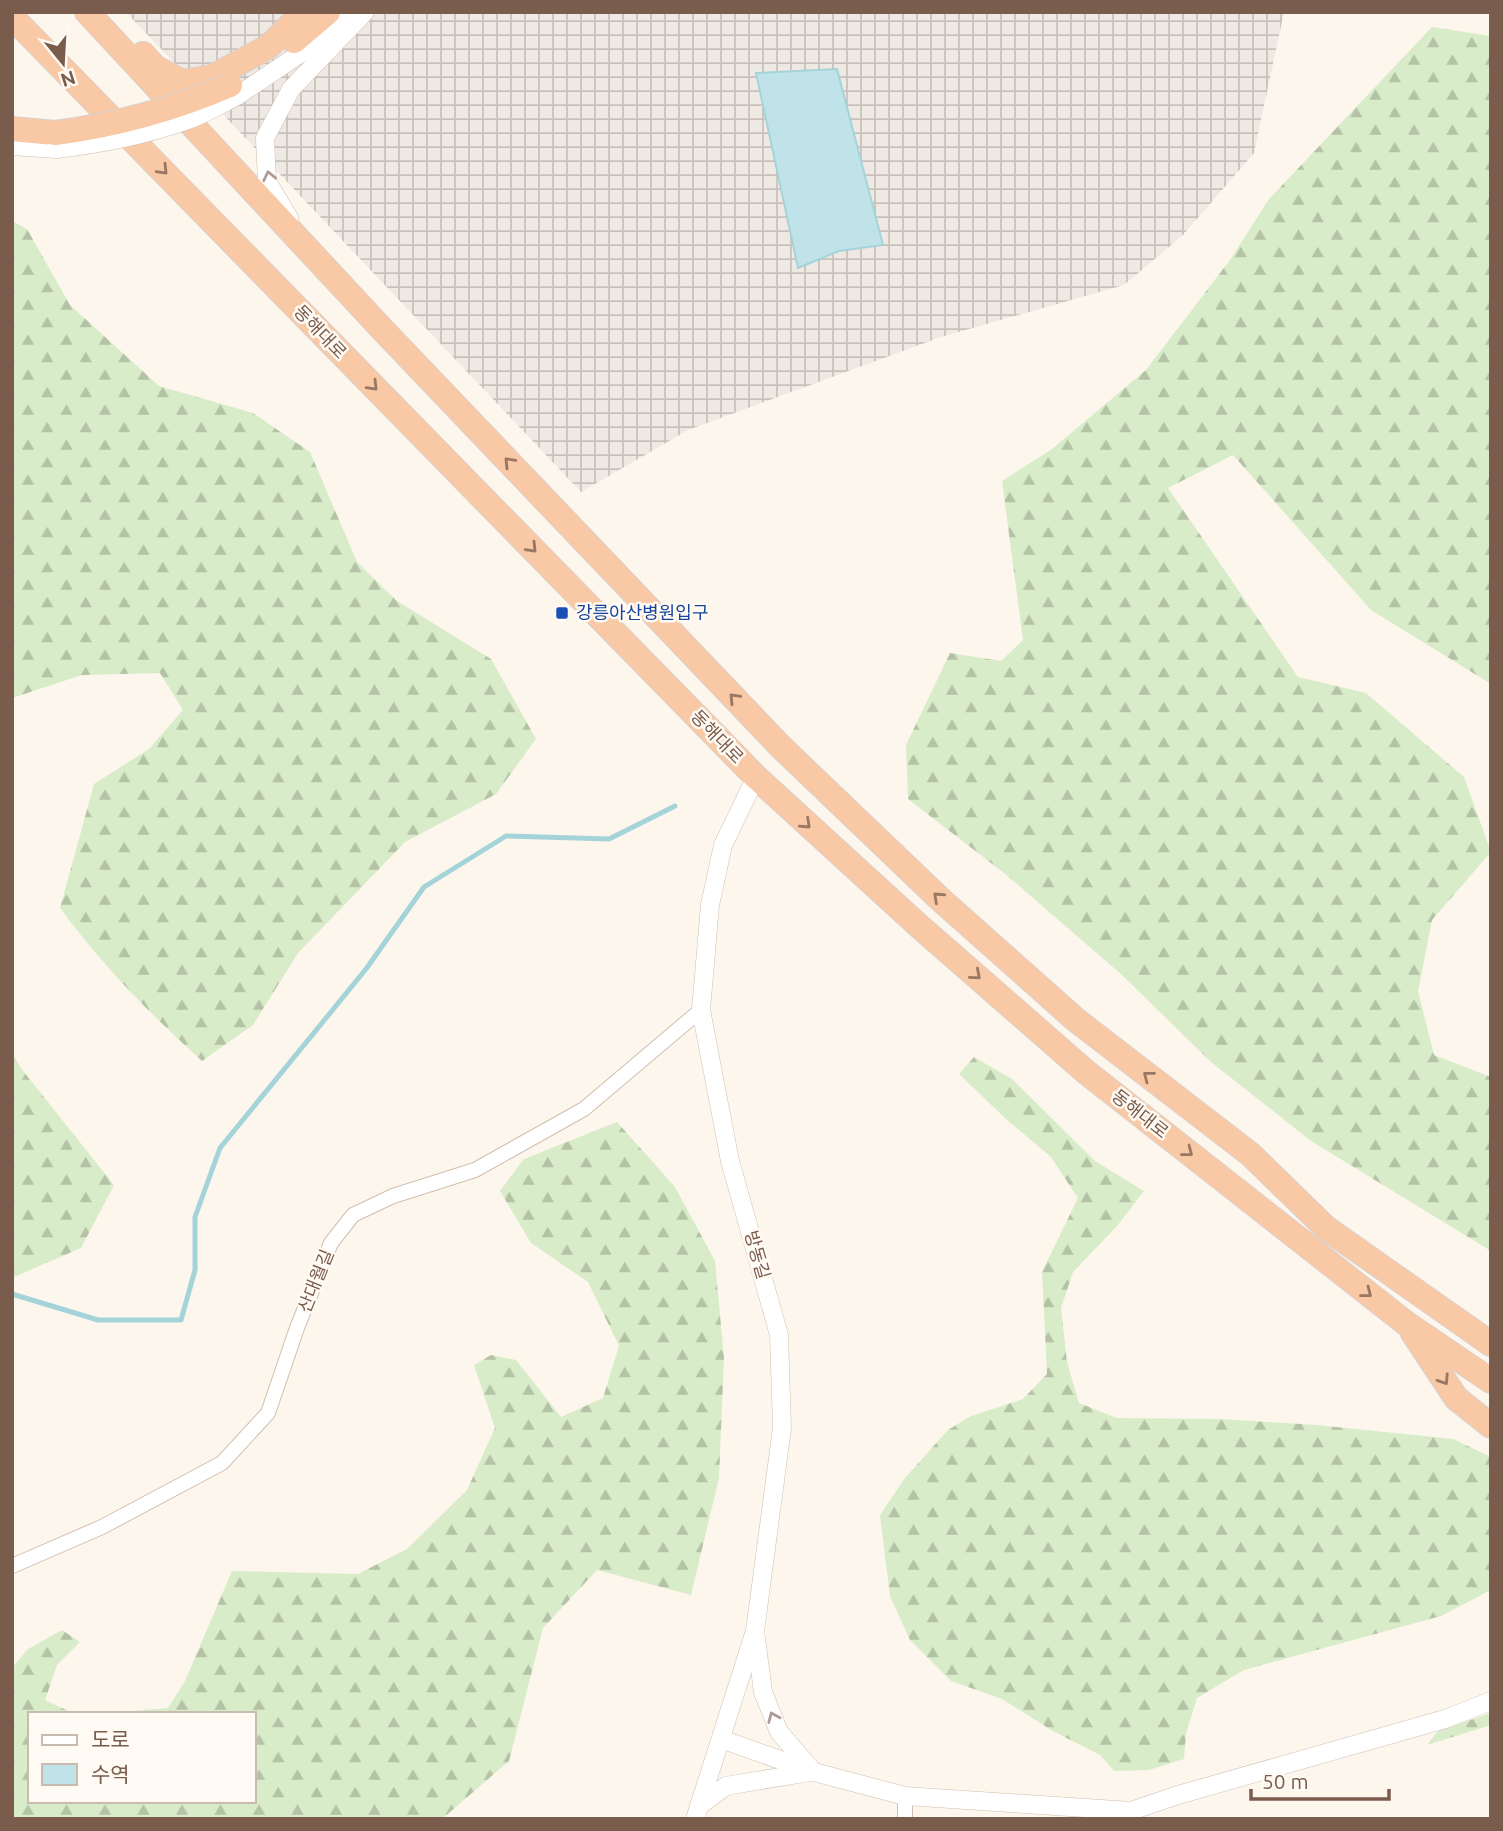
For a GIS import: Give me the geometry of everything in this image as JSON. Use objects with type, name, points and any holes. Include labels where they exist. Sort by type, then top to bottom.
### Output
[{"type":"highway","name":"동해대로","points":[[87,12],[381,328],[781,747],[941,900],[1076,1020],[1250,1154],[1326,1228],[1491,1344]]},
{"type":"highway","points":[[101,12],[156,67],[181,82],[212,77],[268,47],[304,12]]},
{"type":"highway","points":[[12,129],[55,141],[234,90],[328,12]]},
{"type":"highway","name":"동해대로","points":[[12,16],[756,777],[919,926],[1086,1072],[1407,1324],[1491,1381]]},
{"type":"highway","points":[[756,777],[781,747]]},
{"type":"highway","points":[[1250,1154],[1384,1254],[1491,1324]]},
{"type":"highway","points":[[1407,1324],[1456,1398],[1491,1426]]},
{"type":"street","points":[[234,90],[307,49],[348,12]]},
{"type":"street","points":[[365,12],[291,89],[265,138],[267,181],[289,219],[381,328]]},
{"type":"street","points":[[12,146],[55,141]]},
{"type":"street","name":"방동길","points":[[697,1812],[755,1631],[782,1428],[779,1335],[730,1161],[701,1010],[710,905],[723,845],[756,777]]},
{"type":"street","name":"산대월길","points":[[12,1566],[102,1527],[222,1463],[268,1413],[297,1328],[331,1243],[353,1215],[393,1196],[475,1170],[584,1109],[701,1010]]},
{"type":"street","points":[[755,1631],[763,1692],[779,1732],[814,1772]]},
{"type":"street","points":[[720,1739],[814,1772],[905,1796],[1133,1815],[1178,1796],[1445,1719],[1491,1701]]},
{"type":"street","points":[[697,1812],[726,1786],[814,1772]]},
{"type":"street","points":[[905,1796],[905,1819]]},
{"type":"shaded area","points":[[126,12],[1284,12],[1254,153],[1183,235],[1124,285],[941,337],[688,430],[581,492]]},
{"type":"green space","points":[[1432,27],[1491,36],[1491,684],[1371,610],[1233,455],[1168,488],[1298,677],[1366,693],[1464,777],[1491,852],[1432,920],[1418,991],[1434,1055],[1491,1077],[1491,1251],[1311,1141],[1211,1062],[1122,975],[1004,873],[908,799],[906,745],[950,653],[1001,661],[1023,640],[1002,481],[1052,449],[1146,370],[1230,260],[1269,199]]},
{"type":"green space","points":[[12,221],[27,229],[70,305],[159,386],[253,413],[310,452],[357,562],[397,601],[491,659],[536,739],[496,794],[405,842],[298,953],[253,1025],[202,1061],[127,988],[60,908],[94,784],[149,749],[183,710],[160,673],[82,675],[12,698]]},
{"type":"green space","points":[[12,1052],[20,1067],[114,1185],[81,1248],[14,1277],[12,1277]]},
{"type":"green space","points":[[974,1057],[1012,1079],[1095,1161],[1144,1191],[1117,1226],[1073,1272],[1061,1308],[1067,1362],[1079,1403],[1117,1418],[1221,1419],[1316,1425],[1453,1439],[1491,1457],[1491,1590],[1441,1616],[1244,1670],[1197,1698],[1186,1733],[1184,1759],[1149,1770],[1114,1771],[1100,1755],[1051,1730],[1002,1699],[951,1681],[910,1640],[890,1596],[880,1515],[905,1478],[948,1430],[971,1416],[1023,1399],[1047,1374],[1042,1272],[1078,1198],[1051,1157],[959,1074]]},
{"type":"green space","points":[[617,1122],[675,1187],[715,1261],[724,1358],[719,1478],[691,1595],[597,1570],[543,1628],[509,1761],[442,1819],[12,1819],[12,1668],[28,1649],[62,1630],[80,1642],[57,1665],[45,1700],[71,1712],[28,1712],[28,1803],[256,1803],[256,1712],[121,1712],[168,1708],[185,1681],[232,1571],[358,1574],[407,1549],[467,1490],[495,1428],[474,1365],[491,1355],[516,1360],[561,1417],[603,1398],[619,1346],[588,1282],[531,1243],[500,1191],[524,1159]]},
{"type":"green space","points":[[1491,1713],[1491,1725],[1427,1745],[1438,1731]]},
{"type":"water","points":[[837,69],[883,245],[839,251],[798,268],[756,73]]},
{"type":"waterway","points":[[12,1294],[98,1320],[181,1320],[195,1270],[195,1217],[220,1148],[366,969],[424,887],[506,836],[609,839],[675,806]]},
{"type":"place","name":"강릉아산병원입구","points":[[562,613]]}]
